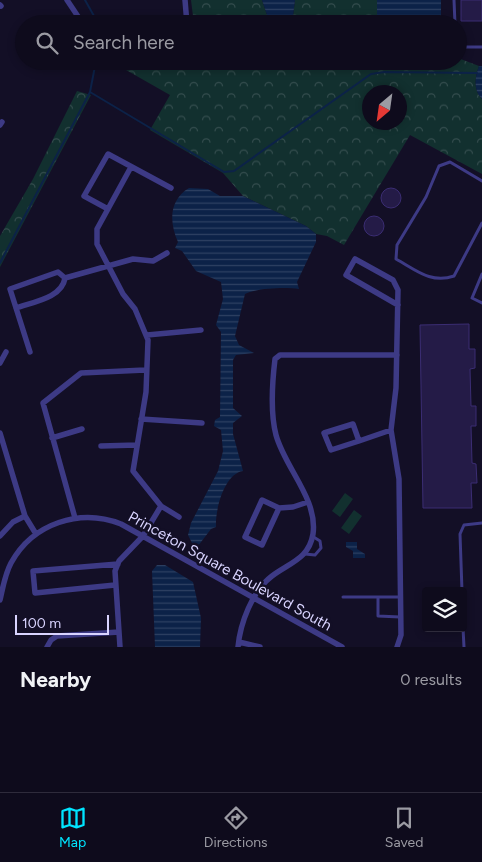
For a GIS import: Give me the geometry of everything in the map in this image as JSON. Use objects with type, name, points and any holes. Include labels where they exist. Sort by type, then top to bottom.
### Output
[{"type":"street","points":[[67,0],[77,15]]},
{"type":"street","points":[[185,0],[186,15]]},
{"type":"street","points":[[108,209],[84,196],[108,154],[171,188]]},
{"type":"street","points":[[131,167],[96,232],[96,240],[123,294],[135,309],[147,335],[146,392],[133,471],[162,506],[180,517]]},
{"type":"street","points":[[65,278],[139,258],[153,261],[167,253]]},
{"type":"street","points":[[397,647],[401,635],[399,479],[391,430],[397,355],[398,305],[398,290],[393,280],[355,259],[346,276],[398,305]]},
{"type":"street","points":[[30,352],[10,290],[58,272],[65,278]]},
{"type":"street","points":[[16,308],[55,294],[64,285],[65,278]]},
{"type":"street","points":[[147,335],[201,330]]},
{"type":"street","points":[[0,363],[6,352]]},
{"type":"street","points":[[260,647],[239,645],[244,622],[255,598],[272,575],[298,560],[304,554],[312,536],[314,525],[308,502],[276,436],[273,417],[275,359],[280,355],[397,355]]},
{"type":"street","points":[[75,518],[52,438],[44,402],[80,373],[145,370]]},
{"type":"street","points":[[141,419],[202,423]]},
{"type":"street","points":[[359,441],[353,424],[324,433],[331,450],[359,441],[391,430]]},
{"type":"street","points":[[52,438],[82,429]]},
{"type":"street","points":[[0,433],[25,516],[36,534]]},
{"type":"street","points":[[102,446],[137,445]]},
{"type":"street","points":[[279,508],[262,545],[245,537],[262,500],[279,508],[293,507],[308,502]]},
{"type":"street","points":[[120,647],[115,585],[118,564],[143,536],[162,506]]},
{"type":"street","points":[[0,536],[13,522],[25,516]]},
{"type":"street","name":"Princeton Square Boulevard South","points":[[0,600],[11,564],[21,547],[36,534],[52,525],[75,518],[86,517],[110,520],[143,536],[342,647]]},
{"type":"street","points":[[115,585],[36,593],[33,571],[118,564]]},
{"type":"street","points":[[47,647],[53,638],[57,636],[119,632]]},
{"type":"lane","points":[[454,0],[455,15]]},
{"type":"lane","points":[[467,47],[482,47]]},
{"type":"lane","points":[[482,181],[450,162],[439,166],[426,197],[398,245],[396,259],[423,275],[440,280],[454,276],[482,223]]},
{"type":"lane","points":[[482,274],[472,298],[482,303]]},
{"type":"lane","points":[[462,587],[460,534],[464,525],[482,523]]},
{"type":"lane","points":[[304,554],[311,556],[319,552],[320,541],[312,536]]},
{"type":"lane","points":[[343,596],[401,597]]},
{"type":"lane","points":[[378,597],[378,616],[401,617]]},
{"type":"lane","points":[[463,632],[464,647]]},
{"type":"green space","points":[[191,0],[262,0],[267,15],[193,15]]},
{"type":"green space","points":[[295,0],[377,0],[377,15],[293,15]]},
{"type":"green space","points":[[467,61],[479,66],[476,83],[477,92],[482,99],[482,174],[410,135],[344,245],[327,236],[316,234],[306,226],[243,196],[223,173],[150,130],[170,95],[126,70],[467,70]]},
{"type":"green space","points":[[77,91],[91,95],[0,267],[0,236],[33,179]]},
{"type":"green space","points":[[345,493],[353,499],[340,517],[332,511]]},
{"type":"green space","points":[[354,510],[362,516],[349,534],[341,528]]},
{"type":"water","points":[[262,0],[295,0],[293,15],[267,15]]},
{"type":"water","points":[[377,0],[441,0],[441,15],[377,15]]},
{"type":"water","points":[[479,66],[482,66],[482,99],[477,92],[476,83]]},
{"type":"water","points":[[189,188],[208,189],[220,196],[243,196],[306,226],[316,234],[316,242],[297,282],[299,289],[271,288],[245,294],[235,336],[239,345],[254,353],[236,355],[233,360],[233,408],[242,416],[233,423],[233,434],[243,471],[236,474],[226,486],[219,503],[216,527],[211,529],[198,546],[193,545],[188,535],[191,523],[218,471],[223,451],[221,430],[214,426],[215,420],[220,417],[221,332],[216,325],[223,299],[221,282],[196,271],[182,251],[175,248],[178,242],[172,219],[174,205],[182,193]]},
{"type":"water","points":[[346,542],[357,542],[357,549],[365,554],[365,558],[353,558],[353,551],[346,547]]},
{"type":"water","points":[[157,565],[165,565],[193,582],[201,618],[200,647],[155,647],[152,571]]},
{"type":"building","points":[[461,0],[482,0],[482,21],[467,21],[467,15],[461,15]]},
{"type":"building","points":[[387,188],[395,188],[401,194],[401,202],[395,208],[387,208],[381,202],[381,194]]},
{"type":"building","points":[[374,216],[381,219],[384,226],[381,233],[374,236],[367,233],[364,226],[367,219]]},
{"type":"building","points":[[469,324],[469,349],[475,349],[475,368],[470,369],[471,406],[476,406],[476,426],[471,426],[472,463],[476,464],[477,483],[471,483],[472,508],[423,508],[420,325]]},
{"type":"waterway","points":[[85,0],[93,15]]},
{"type":"waterway","points":[[0,263],[90,92],[94,70]]},
{"type":"waterway","points":[[90,92],[224,172],[234,171],[371,74],[384,72],[477,73]]}]
